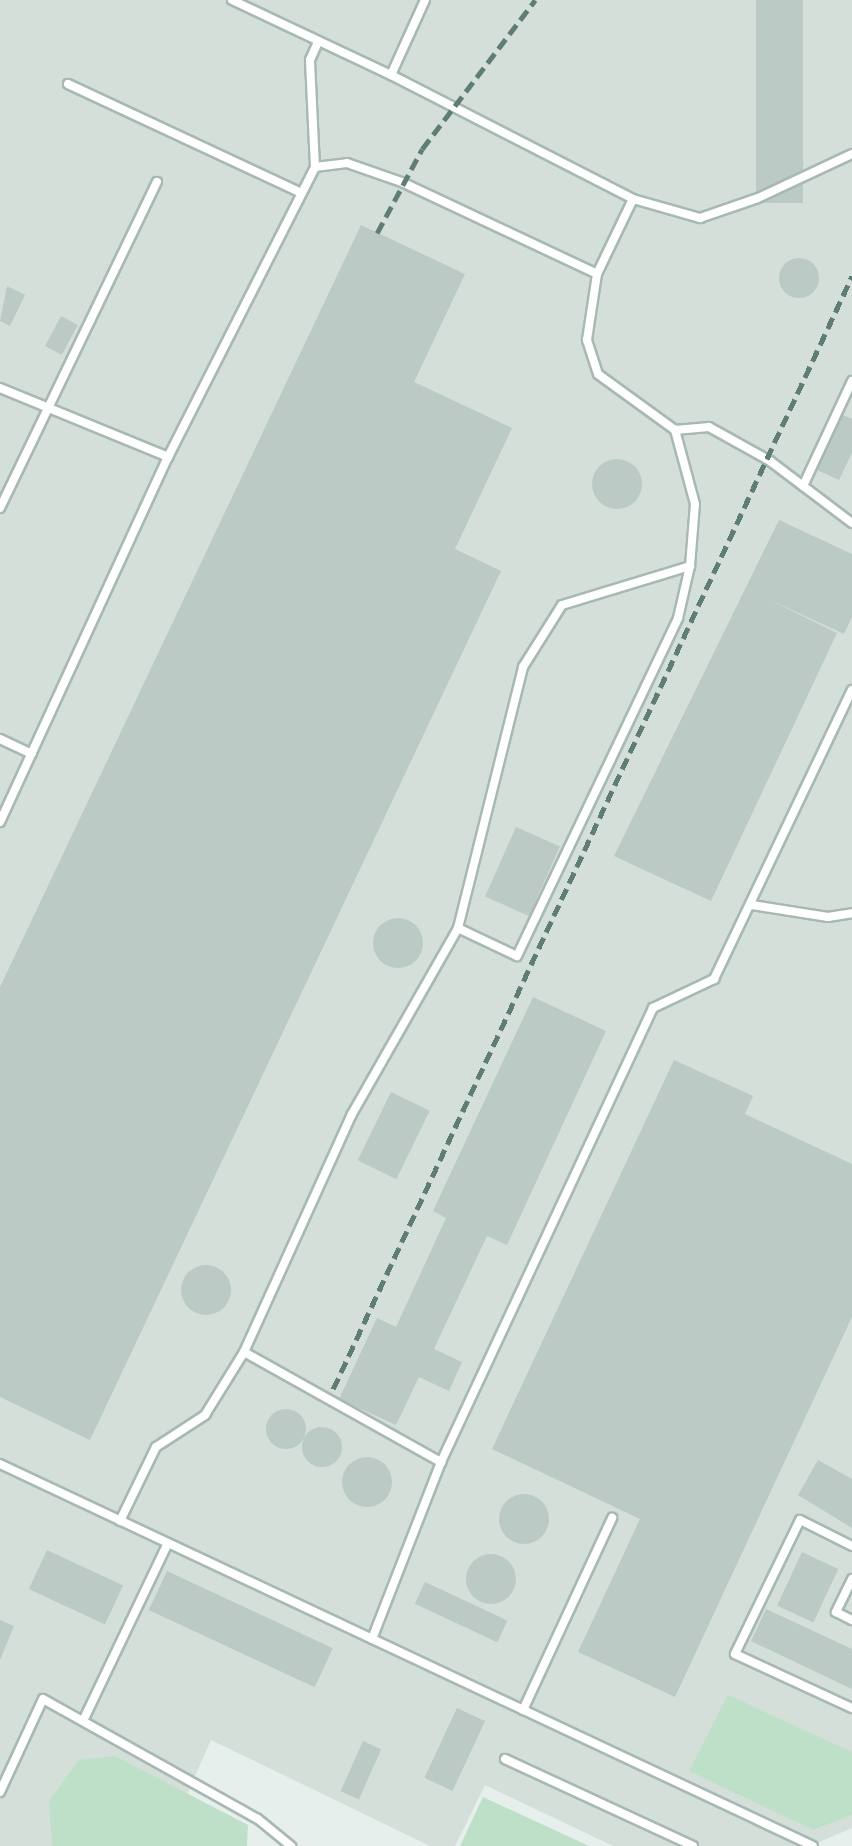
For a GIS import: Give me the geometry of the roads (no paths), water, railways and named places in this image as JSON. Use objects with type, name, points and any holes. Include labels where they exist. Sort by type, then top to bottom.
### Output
[{"type":"lane","points":[[231,0],[391,75],[633,199],[700,218],[758,198],[852,154]]},
{"type":"lane","points":[[391,75],[425,0]]},
{"type":"lane","points":[[0,822],[168,457],[315,167],[309,60],[318,42]]},
{"type":"lane","points":[[68,84],[302,193]]},
{"type":"lane","points":[[315,167],[347,163],[404,183],[597,274]]},
{"type":"lane","points":[[0,508],[157,182]]},
{"type":"lane","points":[[458,928],[517,957],[678,618],[690,566],[695,504],[675,430],[598,374],[587,340],[597,274],[633,199]]},
{"type":"lane","points":[[803,486],[852,381]]},
{"type":"lane","points":[[0,388],[46,409],[168,457]]},
{"type":"lane","points":[[675,430],[709,427],[803,486],[852,523]]},
{"type":"lane","points":[[120,1521],[156,1447],[205,1415],[244,1352],[352,1114],[458,928],[524,667],[562,605],[690,566]]},
{"type":"lane","points":[[372,1639],[441,1462],[653,1008],[714,979],[752,905],[852,690]]},
{"type":"lane","points":[[0,739],[32,754]]},
{"type":"lane","points":[[752,905],[828,916],[852,913]]},
{"type":"lane","points":[[244,1352],[441,1462]]},
{"type":"lane","points":[[0,1464],[813,1846]]},
{"type":"lane","points":[[523,1710],[612,1518]]},
{"type":"lane","points":[[852,1546],[800,1520],[735,1654],[852,1708]]},
{"type":"lane","points":[[83,1721],[168,1543]]},
{"type":"lane","points":[[852,1579],[836,1612],[852,1620]]},
{"type":"lane","points":[[0,1792],[43,1699],[258,1819],[291,1846]]},
{"type":"lane","points":[[505,1759],[693,1846]]},
{"type":"railway","points":[[377,233],[422,149],[535,0]]},
{"type":"railway","points":[[333,1389],[852,276]]}]
